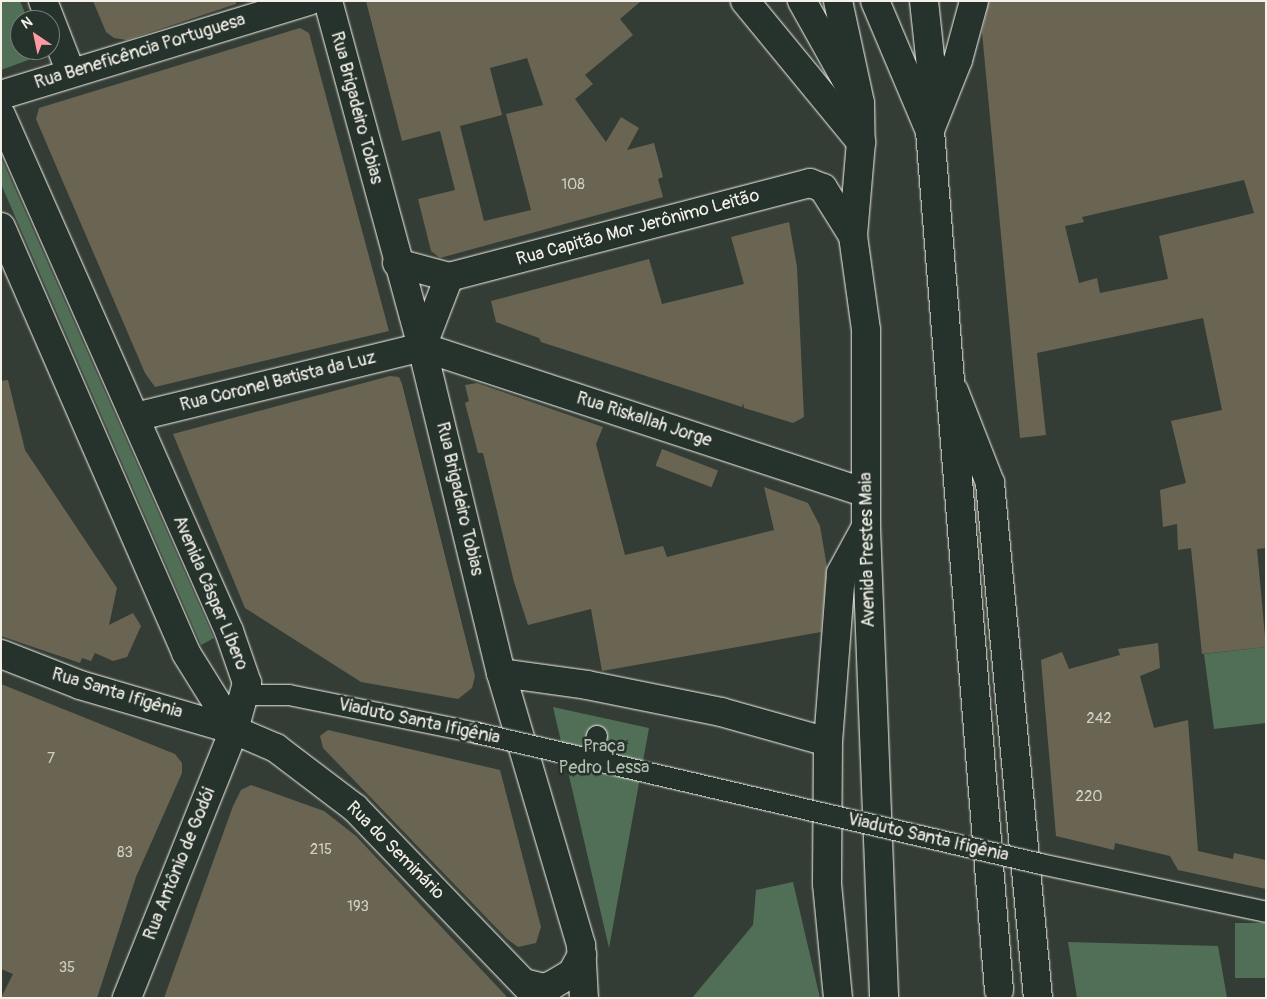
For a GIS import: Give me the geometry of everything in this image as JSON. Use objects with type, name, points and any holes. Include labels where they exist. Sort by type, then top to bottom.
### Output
[{"type":"main road","points":[[42,1],[71,73]]},
{"type":"main road","name":"Rua Beneficência Portuguesa","points":[[1,95],[309,1]]},
{"type":"main road","name":"Rua Brigadeiro Tobias","points":[[328,1],[397,263],[422,347],[501,673],[582,955],[584,998]]},
{"type":"main road","points":[[745,1],[861,142]]},
{"type":"main road","name":"Avenida Prestes Maia","points":[[802,1],[860,103]]},
{"type":"main road","name":"Avenida Prestes Maia","points":[[838,1],[860,103],[861,142],[853,236],[866,330],[866,526],[884,998]]},
{"type":"main road","points":[[875,1],[930,131]]},
{"type":"main road","points":[[924,1],[931,66],[930,131],[999,990]]},
{"type":"main road","points":[[930,131],[958,60],[974,1]]},
{"type":"main road","name":"Avenida Cásper Líbero","points":[[1,115],[229,631],[247,683],[246,695],[234,730]]},
{"type":"main road","name":"Rua Capitão Mor Jerônimo Leitão","points":[[397,263],[449,277],[810,183],[823,188],[853,236]]},
{"type":"main road","points":[[1,227],[186,653],[234,730]]},
{"type":"main road","points":[[422,347],[449,277]]},
{"type":"main road","name":"Rua Coronel Batista da Luz","points":[[135,417],[422,347]]},
{"type":"main road","name":"Rua Riskallah Jorge","points":[[422,347],[866,493]]},
{"type":"main road","points":[[949,379],[990,483],[1038,998]]},
{"type":"main road","points":[[838,998],[827,884],[828,742],[841,572],[866,526]]},
{"type":"main road","name":"Rua Santa Ifigênia","points":[[1,654],[80,684],[234,730]]},
{"type":"main road","points":[[501,673],[587,685],[721,712],[828,742]]},
{"type":"main road","name":"Rua do Seminário","points":[[234,730],[276,748],[355,808],[531,991]]},
{"type":"main road","name":"Rua Antônio de Godói","points":[[127,998],[234,730]]},
{"type":"main road","points":[[531,991],[552,985],[572,973],[582,955]]},
{"type":"street","name":"Viaduto Santa Ifigênia","points":[[246,695],[289,695],[476,734],[590,762],[1266,912]]},
{"type":"street","points":[[590,762],[597,736]]},
{"type":"green space","points":[[1,1],[20,1],[24,10],[10,10],[10,60],[28,60],[1,70]]},
{"type":"green space","points":[[1,157],[214,638],[201,645],[1,184]]},
{"type":"green space","points":[[1266,647],[1266,723],[1214,729],[1204,654]]},
{"type":"green space","name":"Praça Pedro Lessa","points":[[553,707],[649,728],[609,948]]},
{"type":"green space","points":[[793,882],[820,998],[692,998],[753,925],[756,890]]},
{"type":"green space","points":[[1235,923],[1266,923],[1266,978],[1235,978]]},
{"type":"green space","points":[[1068,942],[1218,946],[1227,998],[1077,998]]},
{"type":"building","points":[[93,1],[236,1],[236,4],[127,40],[114,38],[106,32]]},
{"type":"building","points":[[366,1],[641,1],[620,19],[633,35],[585,75],[593,84],[575,99],[606,142],[621,117],[639,128],[627,150],[654,143],[663,177],[658,179],[663,197],[440,258],[431,251],[418,199],[455,190],[440,131],[402,141]],"holes":[[[527,58],[543,105],[506,114],[531,210],[484,221],[460,126],[502,115],[490,68]]]},
{"type":"building","points":[[989,1],[1266,1],[1266,548],[1257,549],[1266,647],[1202,654],[1191,548],[1178,550],[1177,524],[1163,527],[1160,490],[1186,483],[1171,421],[1222,410],[1203,318],[1037,353],[1046,435],[1020,438],[982,32]],"holes":[[[1244,180],[1254,213],[1159,236],[1168,279],[1100,293],[1097,278],[1079,283],[1065,226],[1084,222],[1082,217]]]},
{"type":"building","points":[[300,28],[309,33],[389,331],[155,387],[145,373],[36,119],[39,108]]},
{"type":"building","points":[[789,222],[797,267],[804,417],[793,423],[744,408],[743,403],[742,407],[541,342],[539,338],[496,322],[491,301],[649,259],[662,304],[744,284],[731,237]]},
{"type":"building","points":[[390,376],[399,377],[402,384],[475,676],[472,688],[458,699],[361,682],[245,608],[173,434]]},
{"type":"building","points":[[8,380],[25,450],[117,588],[109,625],[133,613],[141,626],[127,657],[113,661],[95,653],[91,661],[82,658],[80,663],[1,636],[1,381]]},
{"type":"building","points":[[477,383],[603,427],[596,444],[625,555],[663,546],[667,557],[774,530],[764,487],[808,503],[820,526],[827,567],[821,632],[602,671],[591,609],[528,625],[514,582],[483,453],[478,453],[465,403],[469,401],[465,385]]},
{"type":"building","points":[[662,449],[718,471],[712,487],[656,466]]},
{"type":"building","points":[[1158,643],[1160,668],[1140,676],[1154,728],[1188,720],[1198,851],[1233,859],[1234,853],[1266,860],[1266,889],[1178,870],[1170,856],[1115,843],[1114,850],[1056,836],[1041,660],[1062,652],[1069,669],[1120,655],[1118,649]]},
{"type":"building","points":[[1,684],[175,754],[182,763],[182,773],[136,877],[97,998],[1,998],[13,974],[1,969]]},
{"type":"building","points":[[328,730],[500,770],[541,927],[536,943],[518,947],[507,939],[323,748],[320,736]]},
{"type":"building","points":[[251,785],[324,811],[356,836],[508,998],[164,998],[233,806],[241,790]]}]
